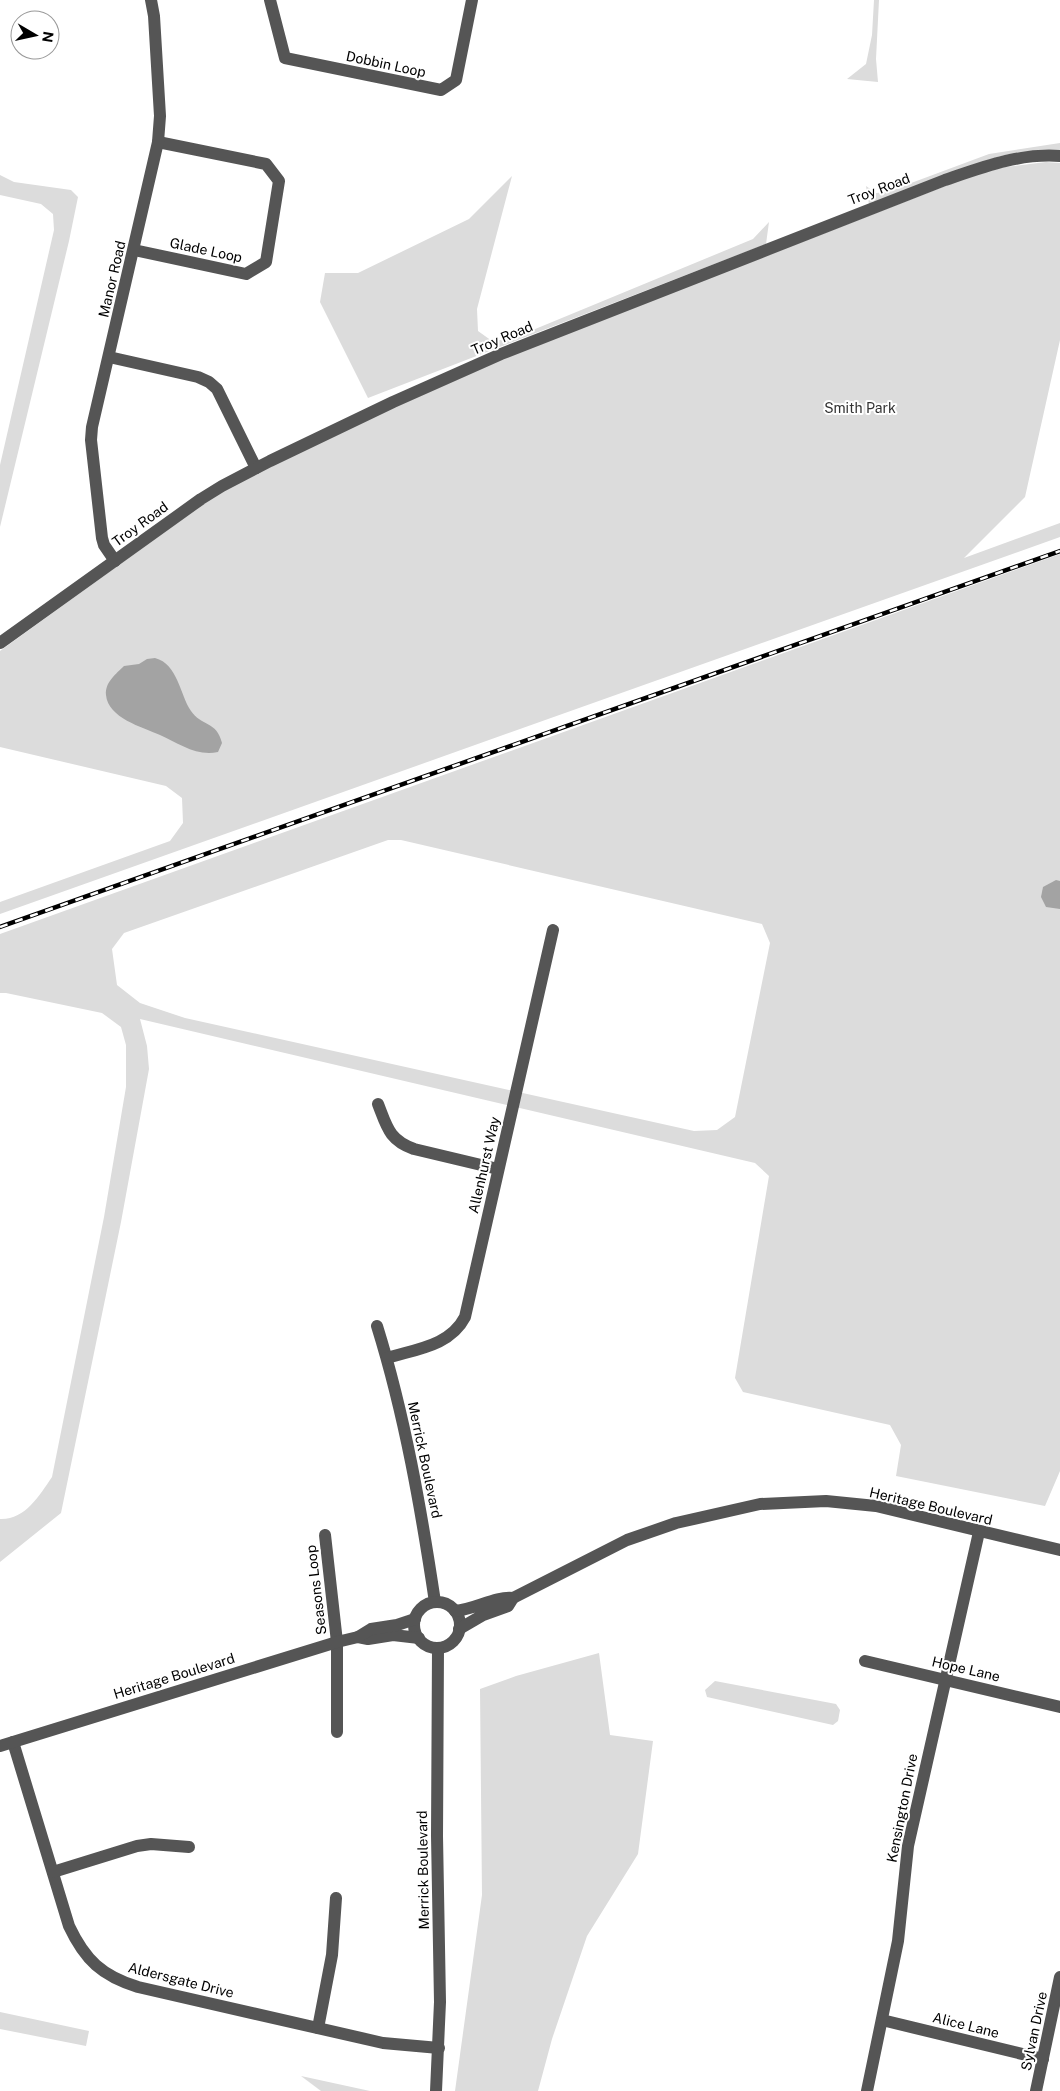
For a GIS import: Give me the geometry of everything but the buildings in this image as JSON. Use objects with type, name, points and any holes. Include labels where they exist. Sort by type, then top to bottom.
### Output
[{"type":"street","name":"Manor Road","points":[[115,561],[104,545],[102,538],[92,453],[92,427],[158,142],[160,116],[154,16],[151,0]]},
{"type":"street","name":"Dobbin Loop","points":[[270,0],[285,58],[440,90],[456,80],[472,0]]},
{"type":"street","name":"Glade Loop","points":[[134,250],[246,274],[266,262],[279,182],[266,164],[158,142]]},
{"type":"street","name":"Troy Road","points":[[0,643],[201,500],[256,468],[393,402],[501,354],[927,187],[1001,161],[1034,156],[1060,156]]},
{"type":"street","points":[[109,356],[210,382],[216,389],[256,468]]},
{"type":"street","name":"Allenhurst Way","points":[[387,1358],[440,1342],[452,1336],[465,1317],[553,930]]},
{"type":"street","points":[[378,1104],[388,1130],[400,1144],[498,1169]]},
{"type":"street","name":"Merrick Boulevard","points":[[377,1326],[407,1435],[425,1531],[435,1602]]},
{"type":"street","name":"Heritage Boulevard","points":[[459,1630],[483,1615],[508,1606],[513,1598],[627,1540],[676,1523],[760,1504],[826,1501],[876,1506],[1060,1550]]},
{"type":"street","name":"Kensington Drive","points":[[867,2091],[898,1941],[908,1846],[979,1532]]},
{"type":"street","name":"Seasons Loop","points":[[325,1535],[337,1642],[337,1732]]},
{"type":"street","name":"Heritage Boulevard","points":[[455,1611],[481,1606],[503,1597],[513,1598]]},
{"type":"street","points":[[435,1602],[444,1603],[455,1611],[459,1620],[459,1630],[452,1642],[438,1648],[427,1645],[419,1638],[415,1629],[415,1619],[425,1606],[435,1602]]},
{"type":"street","name":"Heritage Boulevard","points":[[0,1746],[358,1637],[371,1629],[397,1626],[415,1619]]},
{"type":"street","name":"Heritage Boulevard","points":[[358,1637],[368,1639],[393,1635],[419,1638]]},
{"type":"street","name":"Merrick Boulevard","points":[[436,2091],[440,2002],[437,1798],[438,1648]]},
{"type":"street","name":"Hope Lane","points":[[865,1661],[1060,1707]]},
{"type":"street","name":"Aldersgate Drive","points":[[13,1742],[69,1926],[88,1959],[113,1978],[138,1987],[383,2043],[439,2048]]},
{"type":"street","points":[[53,1872],[137,1846],[151,1844],[189,1846]]},
{"type":"street","points":[[318,2028],[331,1964],[336,1925],[336,1898]]},
{"type":"street","name":"Sylvan Drive","points":[[1036,2091],[1060,1976]]},
{"type":"street","name":"Alice Lane","points":[[882,2020],[1043,2059]]},
{"type":"green space","points":[[874,0],[879,0],[876,59],[878,82],[847,79],[866,64],[872,35]]},
{"type":"green space","points":[[1060,143],[1060,151],[1018,152],[997,157],[869,204],[866,186],[876,193],[887,192],[989,154]]},
{"type":"green space","name":"Smith Park","points":[[1046,162],[1060,163],[1060,340],[1025,497],[964,558],[1060,523],[1060,537],[0,914],[0,902],[170,841],[183,823],[182,798],[166,786],[0,747],[0,651],[232,483],[453,378],[989,169]]},
{"type":"green space","points":[[0,175],[14,182],[71,190],[78,197],[0,527],[0,465],[54,230],[53,214],[41,204],[0,195]]},
{"type":"green space","points":[[512,176],[477,309],[478,331],[492,341],[511,339],[753,239],[769,222],[766,244],[368,398],[320,302],[325,273],[358,273],[469,219]]},
{"type":"green space","points":[[1060,554],[1060,1471],[1045,1506],[896,1476],[901,1445],[890,1425],[743,1392],[735,1378],[769,1176],[755,1163],[140,1019],[147,1046],[149,1069],[121,1222],[61,1513],[0,1562],[0,1519],[17,1516],[24,1511],[36,1499],[52,1477],[104,1217],[126,1087],[126,1045],[121,1027],[102,1013],[0,993],[0,934]],"holes":[[[388,840],[401,840],[762,924],[770,943],[735,1117],[717,1130],[694,1131],[185,1018],[140,1003],[117,985],[112,949],[124,933]]]},
{"type":"green space","points":[[599,1653],[610,1735],[653,1741],[638,1854],[587,1936],[552,2039],[538,2091],[455,2091],[482,1895],[480,1689],[516,1676]]},
{"type":"green space","points":[[715,1681],[836,1704],[840,1710],[838,1721],[833,1725],[707,1697],[705,1690]]},
{"type":"green space","points":[[0,2012],[89,2031],[86,2046],[0,2029]]},
{"type":"green space","points":[[301,2076],[370,2091],[321,2091]]},
{"type":"shaded area","points":[[155,658],[163,661],[174,673],[187,704],[195,716],[213,727],[220,736],[222,743],[218,752],[203,753],[195,751],[127,721],[119,716],[108,703],[106,695],[107,686],[124,666],[139,664],[147,659]]},
{"type":"shaded area","points":[[1056,880],[1060,881],[1060,909],[1046,907],[1041,897],[1043,887]]},
{"type":"railway","points":[[0,927],[1060,551]]}]
